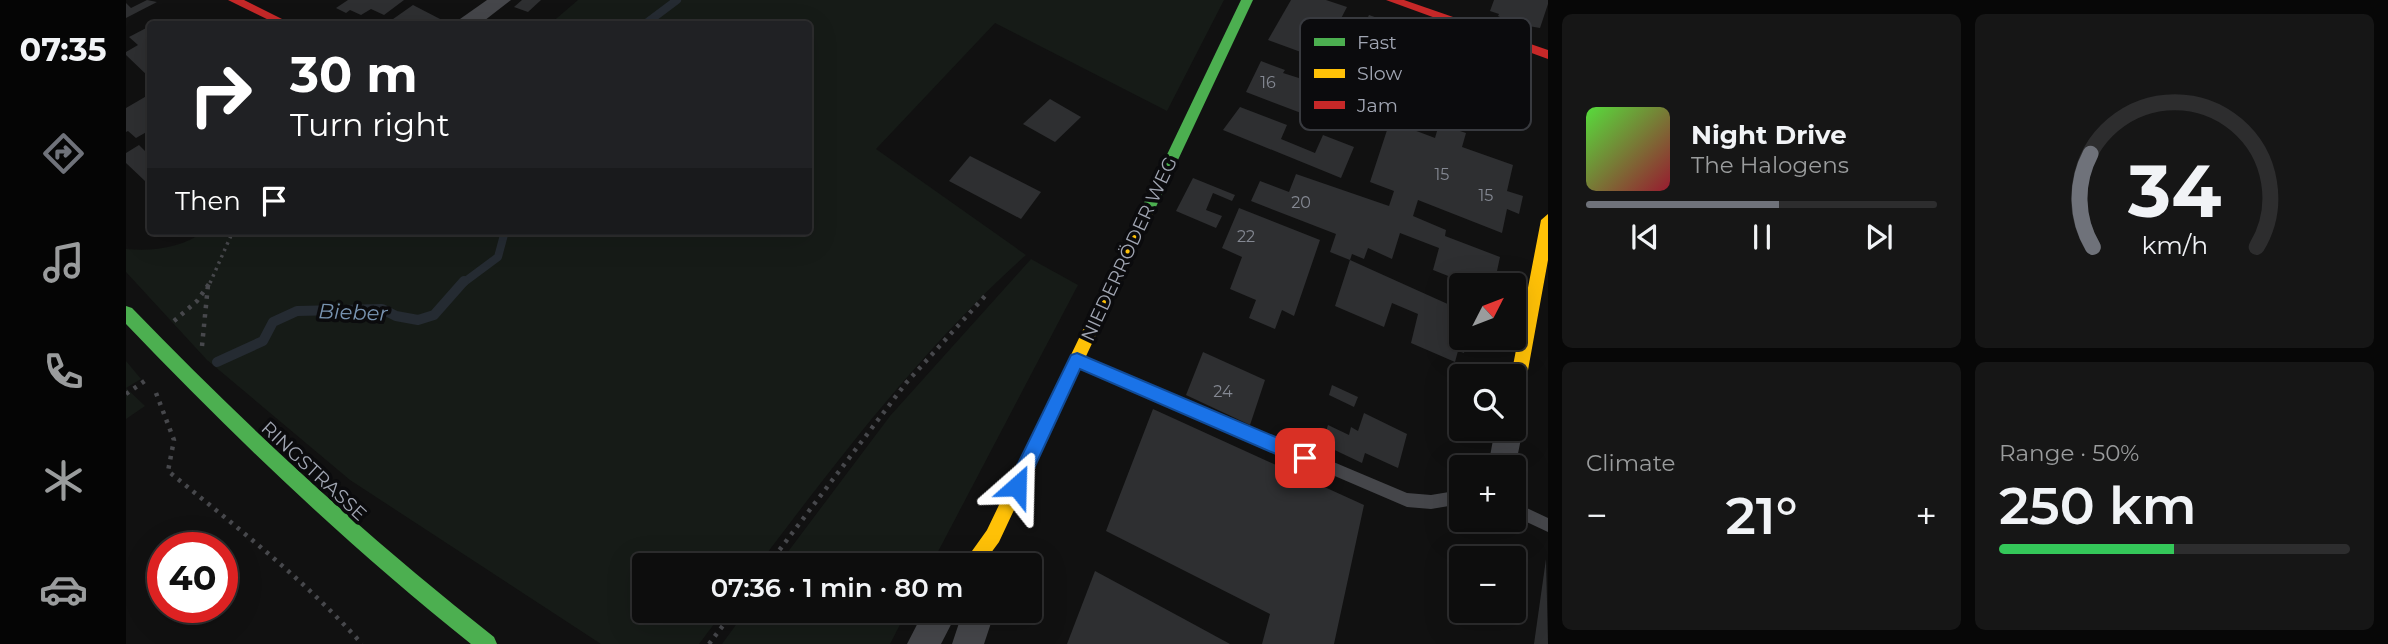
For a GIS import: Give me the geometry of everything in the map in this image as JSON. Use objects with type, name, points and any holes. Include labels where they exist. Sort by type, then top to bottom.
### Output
[{"type":"street","points":[[234,0],[280,21]]},
{"type":"street","points":[[471,21],[501,0]]},
{"type":"street","name":"NIEDERRÖDER WEG","points":[[991,551],[1077,360],[1247,0]]},
{"type":"street","points":[[1392,0],[1443,18]]},
{"type":"street","points":[[1531,49],[1548,55]]},
{"type":"street","points":[[1521,364],[1548,220]]},
{"type":"street","name":"RINGSTRASSE","points":[[126,313],[295,484],[437,607],[487,644]]},
{"type":"street","points":[[923,644],[935,623]]},
{"type":"street","points":[[968,644],[975,623]]},
{"type":"lane","points":[[1077,360],[1407,500],[1431,502],[1449,498]]},
{"type":"lane","points":[[1526,515],[1548,525]]},
{"type":"path","points":[[166,327],[197,301],[231,235]]},
{"type":"path","points":[[201,348],[208,284]]},
{"type":"path","points":[[777,553],[906,383],[986,295]]},
{"type":"path","points":[[126,394],[150,377],[174,440],[168,471],[272,556],[334,613],[362,644]]},
{"type":"path","points":[[709,644],[725,623]]},
{"type":"shaded area","points":[[578,0],[1224,0],[1167,111],[995,23],[876,149],[1026,255],[953,327],[884,404],[767,553],[632,553],[632,623],[715,623],[699,644],[601,644],[350,480],[207,360],[126,272],[126,249],[168,247],[198,235],[812,235],[812,21],[554,21]]},
{"type":"shaded area","points":[[1031,259],[1078,285],[937,553],[787,553],[890,416]]},
{"type":"shaded area","points":[[126,361],[141,379],[126,388]]},
{"type":"shaded area","points":[[126,388],[145,406],[126,419]]},
{"type":"shaded area","points":[[737,623],[901,623],[890,644],[722,644]]},
{"type":"building","points":[[147,0],[157,2],[126,18],[126,3],[131,8]]},
{"type":"building","points":[[348,0],[404,0],[384,15],[371,9],[361,15],[350,10],[346,13],[336,8]]},
{"type":"building","points":[[522,0],[541,0],[528,12],[514,7]]},
{"type":"building","points":[[1291,0],[1326,0],[1347,7],[1341,18],[1300,18],[1300,52],[1268,40]]},
{"type":"building","points":[[1494,0],[1548,0],[1540,28],[1531,26],[1531,18],[1502,18],[1490,11]]},
{"type":"building","points":[[413,5],[440,19],[437,21],[390,21]]},
{"type":"building","points":[[147,28],[147,75],[126,55],[126,52],[138,45],[129,37]]},
{"type":"building","points":[[1261,61],[1285,70],[1283,73],[1300,78],[1300,113],[1246,92]]},
{"type":"building","points":[[147,96],[147,132],[136,138],[126,132],[126,108]]},
{"type":"building","points":[[1050,99],[1081,117],[1055,142],[1023,124]]},
{"type":"building","points":[[1240,107],[1287,125],[1281,139],[1315,153],[1323,135],[1354,147],[1341,178],[1223,130]]},
{"type":"building","points":[[1387,130],[1414,130],[1435,138],[1437,130],[1457,130],[1466,133],[1462,147],[1513,165],[1507,191],[1523,196],[1519,214],[1507,209],[1502,233],[1418,200],[1413,216],[1446,230],[1445,236],[1500,257],[1497,273],[1449,273],[1449,276],[1433,270],[1439,248],[1400,233],[1392,259],[1368,248],[1364,259],[1352,254],[1350,260],[1330,252],[1336,234],[1251,201],[1260,181],[1289,192],[1296,174],[1389,206],[1394,191],[1370,182]]},
{"type":"building","points":[[139,145],[147,151],[147,180],[145,181],[126,163],[126,153]]},
{"type":"building","points":[[970,156],[1041,192],[1021,219],[949,181]]},
{"type":"building","points":[[1193,178],[1235,195],[1232,201],[1213,193],[1206,210],[1222,216],[1216,228],[1176,211]]},
{"type":"building","points":[[1239,208],[1320,240],[1294,316],[1282,310],[1275,329],[1249,318],[1256,300],[1230,289],[1242,257],[1222,248]]},
{"type":"building","points":[[1350,260],[1449,305],[1449,350],[1465,350],[1464,353],[1458,351],[1455,362],[1411,343],[1418,314],[1392,303],[1384,327],[1335,306]]},
{"type":"building","points":[[1203,352],[1265,380],[1250,425],[1186,395]]},
{"type":"building","points":[[1332,385],[1358,397],[1354,407],[1329,395]]},
{"type":"building","points":[[1153,409],[1364,505],[1334,644],[1262,644],[1270,614],[1106,531]]},
{"type":"building","points":[[1364,413],[1407,434],[1398,468],[1365,453],[1362,463],[1322,444],[1328,425],[1349,435],[1351,427],[1358,431]]},
{"type":"building","points":[[1546,559],[1548,644],[1534,644]]},
{"type":"building","points":[[1095,571],[1184,619],[1230,644],[1067,644]]},
{"type":"waterway","name":"Bieber","points":[[649,21],[677,0]]},
{"type":"waterway","name":"Bieber","points":[[463,283],[498,257],[504,235]]},
{"type":"waterway","name":"Bieber","points":[[217,362],[263,341],[273,322],[297,311],[382,309],[396,316],[418,320],[434,315],[464,281]]},
{"type":"traffic: fast","points":[[1147,211],[1247,0]]},
{"type":"traffic: fast","points":[[126,313],[300,486],[392,567],[487,644]]},
{"type":"traffic: slow","points":[[980,553],[993,536],[1147,211]]},
{"type":"traffic: slow","points":[[1521,364],[1548,220]]},
{"type":"traffic: jam","points":[[234,0],[280,21]]},
{"type":"traffic: jam","points":[[1392,0],[1443,18]]},
{"type":"traffic: jam","points":[[1531,49],[1548,55]]},
{"type":"route","points":[[1017,486],[1077,360],[1305,458]]}]
